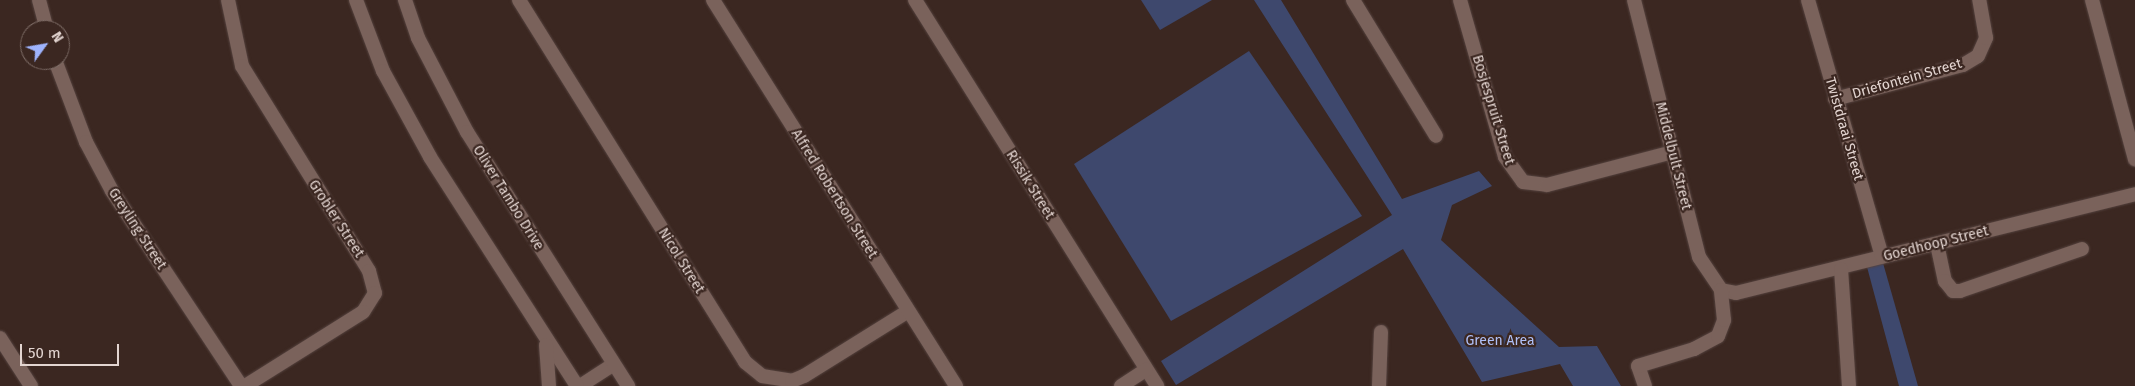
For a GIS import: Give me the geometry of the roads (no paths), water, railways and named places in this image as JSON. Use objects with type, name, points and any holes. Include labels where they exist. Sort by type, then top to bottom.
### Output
[{"type":"street","points":[[39,0],[44,20]]},
{"type":"street","name":"Grobler Street","points":[[228,0],[242,66],[370,271],[375,293],[362,312],[243,386]]},
{"type":"street","points":[[356,0],[382,71],[430,157],[544,337],[578,386],[612,365]]},
{"type":"street","name":"Oliver Tambo Drive","points":[[406,0],[418,38],[467,132],[612,365],[628,386]]},
{"type":"street","name":"Nicol Street","points":[[519,0],[745,362],[762,376],[792,381],[804,376],[907,312]]},
{"type":"street","name":"Alfred Robertson Street","points":[[714,0],[907,312],[956,386]]},
{"type":"street","name":"Rissik Street","points":[[915,0],[1157,386]]},
{"type":"street","points":[[1353,0],[1436,136]]},
{"type":"street","name":"Bosjespruit Street","points":[[1460,0],[1505,157],[1523,182],[1548,185],[1673,152]]},
{"type":"street","name":"Middelbult Street","points":[[1634,0],[1699,258],[1721,290]]},
{"type":"street","name":"Twistdraai Street","points":[[1808,0],[1882,258]]},
{"type":"street","name":"Driefontein Street","points":[[1835,99],[1963,65],[1978,56],[1986,38],[1979,0]]},
{"type":"street","points":[[2092,0],[2135,159]]},
{"type":"street","name":"Greyling Street","points":[[59,70],[86,142],[112,191],[243,386]]},
{"type":"street","name":"Goedhoop Street","points":[[1721,290],[1736,293],[1841,269],[2135,194]]},
{"type":"street","points":[[1937,244],[1945,281],[1953,291],[1960,291],[2082,249]]},
{"type":"street","points":[[1841,269],[1849,386]]},
{"type":"street","points":[[1645,386],[1638,366],[1694,350],[1718,336],[1724,320],[1721,290]]},
{"type":"street","points":[[1379,386],[1381,332]]},
{"type":"street","points":[[544,337],[550,366],[549,386]]},
{"type":"street","points":[[0,338],[31,386]]},
{"type":"street","points":[[1121,386],[1146,370]]},
{"type":"park label","name":"Green Area","points":[[1500,341]]}]
